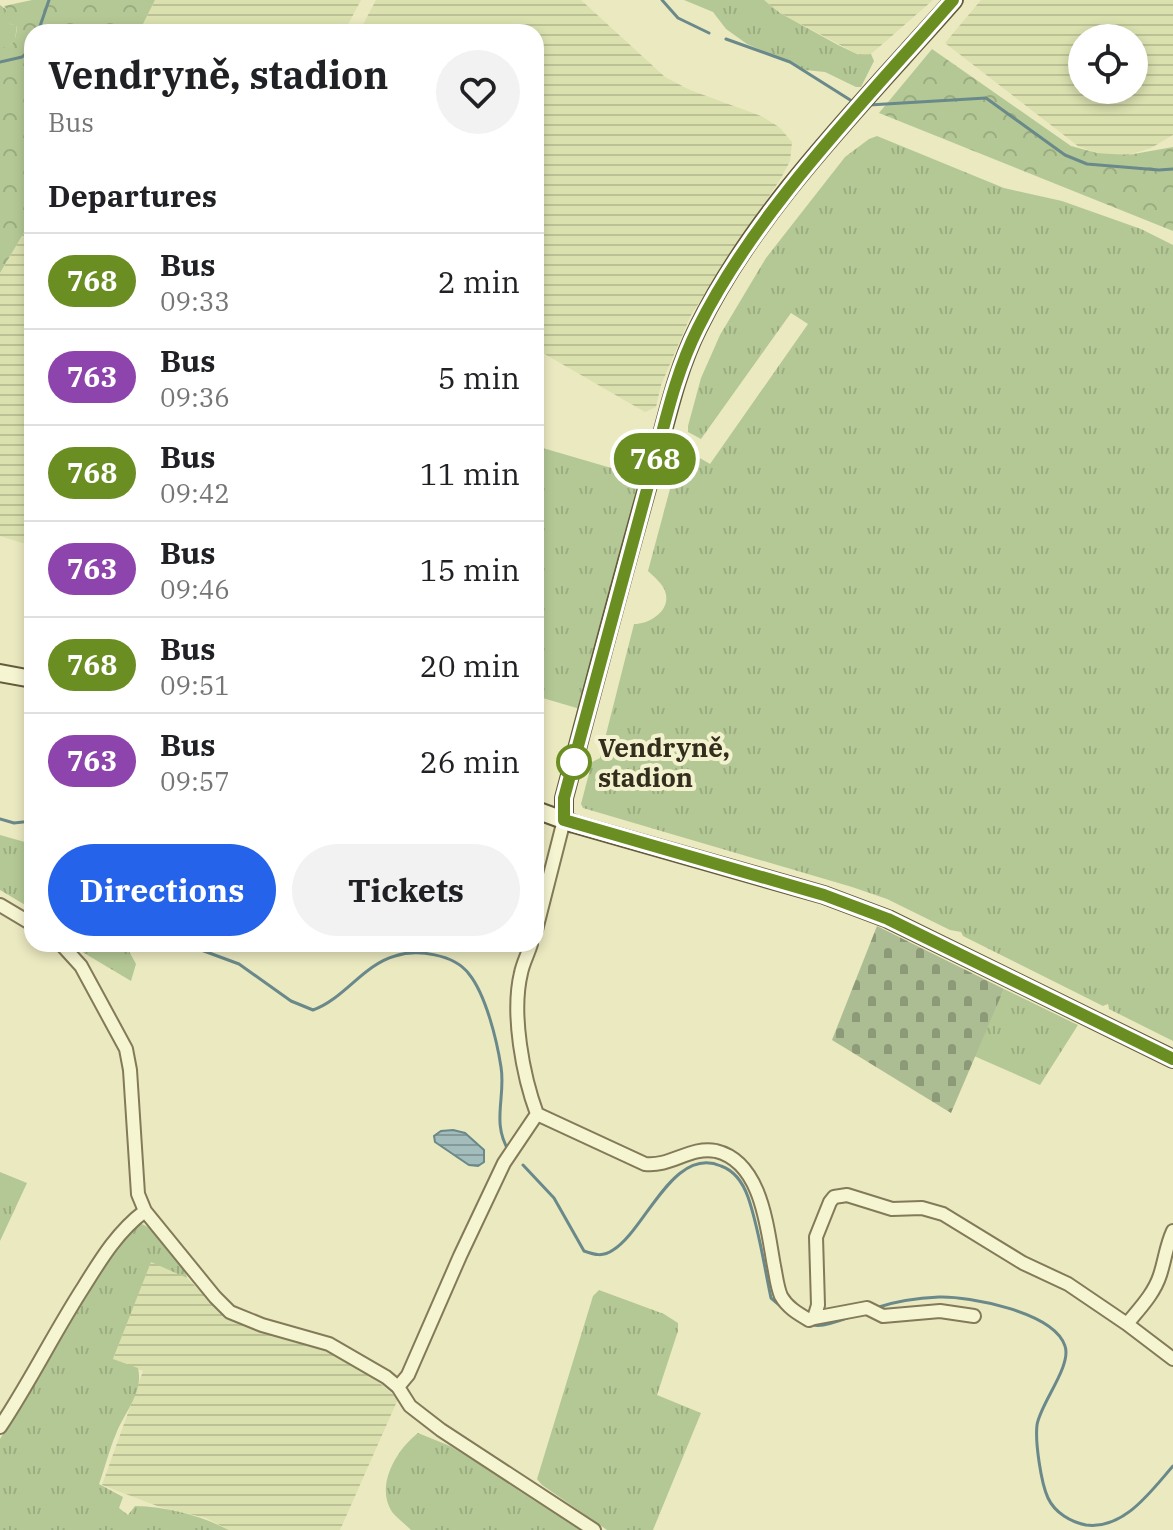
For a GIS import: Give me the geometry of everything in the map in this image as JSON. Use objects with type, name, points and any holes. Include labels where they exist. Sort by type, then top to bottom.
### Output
[{"type":"street","points":[[544,899],[564,820],[564,798],[639,515],[679,370],[699,326],[751,240],[794,183],[954,0]]},
{"type":"street","points":[[0,673],[24,678]]},
{"type":"street","points":[[544,813],[824,895],[888,919],[1173,1059]]},
{"type":"street","points":[[0,905],[24,919]]},
{"type":"street","points":[[68,952],[81,966],[126,1049],[130,1070],[136,1181],[145,1211],[215,1297],[230,1312],[262,1325],[329,1344],[386,1377],[398,1387],[410,1406],[441,1430],[594,1530]]},
{"type":"street","points":[[528,952],[520,974],[517,1003],[528,1089],[537,1114],[645,1164],[659,1166],[696,1150],[716,1151],[738,1162],[757,1190],[779,1292],[793,1311],[809,1320],[873,1311],[940,1311],[974,1316]]},
{"type":"street","points":[[398,1387],[408,1375],[504,1163],[537,1114]]},
{"type":"street","points":[[814,1318],[818,1305],[816,1237],[830,1202],[834,1197],[847,1195],[892,1209],[922,1208],[943,1214],[1023,1263],[1068,1284],[1173,1359]]},
{"type":"street","points":[[0,1427],[113,1241],[145,1211]]},
{"type":"street","points":[[1127,1324],[1151,1294],[1173,1231]]},
{"type":"green space","points":[[32,0],[155,0],[143,24],[24,24],[24,232],[0,273],[0,48],[13,42],[17,26],[5,22],[2,17],[7,10],[4,6]]},
{"type":"green space","points":[[155,0],[361,0],[348,24],[143,24]]},
{"type":"green space","points":[[376,0],[581,0],[665,77],[690,90],[761,116],[779,127],[792,142],[790,161],[781,178],[691,315],[661,385],[656,407],[645,412],[544,354],[544,24],[363,24]]},
{"type":"green space","points":[[684,0],[764,0],[780,13],[838,45],[859,55],[871,54],[874,61],[861,87],[856,87],[825,72],[805,70],[747,44],[726,29],[713,12]]},
{"type":"green space","points":[[764,0],[933,0],[871,54],[859,55],[780,13]]},
{"type":"green space","points":[[981,0],[1173,0],[1173,135],[1151,148],[1128,155],[1097,153],[1078,146],[945,43]]},
{"type":"green space","points":[[0,5],[7,10],[10,24],[17,25],[15,40],[8,48],[0,48]]},
{"type":"green space","points":[[932,49],[1071,146],[1097,153],[1128,155],[1173,147],[1173,231],[879,113]]},
{"type":"green space","points":[[877,136],[1004,188],[1062,201],[1141,229],[1173,245],[1173,1041],[1109,1009],[1108,1004],[1103,1006],[963,936],[961,932],[950,930],[887,899],[583,808],[581,804],[592,762],[600,758],[634,624],[653,619],[665,604],[664,588],[648,571],[674,474],[685,480],[693,454],[710,464],[808,324],[791,313],[701,439],[688,432],[688,426],[701,378],[720,335],[766,258],[845,157]]},
{"type":"green space","points":[[24,232],[24,544],[0,536],[0,273]]},
{"type":"green space","points":[[544,448],[642,477],[580,709],[544,698]]},
{"type":"green space","points":[[0,835],[24,842],[24,904],[0,890]]},
{"type":"green space","points":[[877,926],[1004,989],[951,1113],[832,1040]]},
{"type":"green space","points":[[129,952],[136,964],[131,981],[84,953]]},
{"type":"green space","points":[[1004,989],[1078,1025],[1040,1085],[974,1056]]},
{"type":"green space","points":[[0,1172],[27,1183],[0,1241]]},
{"type":"green space","points":[[142,1224],[170,1247],[187,1278],[151,1262],[113,1359],[138,1368],[138,1385],[119,1426],[99,1484],[123,1497],[119,1508],[128,1515],[135,1506],[160,1508],[195,1516],[229,1530],[0,1530],[0,1439],[102,1269],[129,1234]]},
{"type":"green space","points":[[151,1261],[187,1278],[217,1308],[240,1322],[351,1358],[398,1399],[340,1530],[229,1530],[206,1518],[160,1507],[102,1485],[143,1371],[113,1359]]},
{"type":"green space","points":[[599,1290],[664,1314],[678,1323],[657,1395],[701,1413],[653,1530],[607,1530],[537,1479],[593,1296]]},
{"type":"green space","points":[[418,1433],[450,1446],[583,1530],[411,1530],[392,1512],[386,1491],[390,1469],[402,1449]]},
{"type":"water","points":[[441,1131],[465,1133],[484,1150],[484,1162],[478,1166],[469,1165],[435,1142],[434,1136]]},
{"type":"waterway","points":[[41,24],[49,0]]},
{"type":"waterway","points":[[662,0],[678,18],[709,33]]},
{"type":"waterway","points":[[726,39],[790,62],[855,103]]},
{"type":"waterway","points":[[0,62],[24,55]]},
{"type":"waterway","points":[[869,105],[986,98],[1065,155],[1087,164],[1173,169]]},
{"type":"waterway","points":[[0,819],[24,822]]},
{"type":"waterway","points":[[207,952],[239,964],[291,1001],[313,1010],[334,998],[373,967],[395,956],[424,953],[445,958],[462,967],[481,994],[497,1044],[502,1078],[501,1130],[509,1151]]},
{"type":"waterway","points":[[523,1165],[554,1198],[584,1251],[599,1255],[606,1254],[625,1240],[674,1178],[688,1168],[704,1163],[726,1168],[738,1178],[746,1192],[771,1298],[784,1309]]},
{"type":"waterway","points":[[879,1307],[931,1297],[970,1299],[1028,1315],[1058,1334],[1066,1354],[1060,1374],[1039,1416],[1037,1441],[1045,1491],[1055,1508],[1069,1519],[1086,1525],[1113,1521],[1136,1507],[1173,1466]]},
{"type":"waterway","points":[[790,1314],[805,1324],[820,1326],[853,1316]]},
{"type":"bus line","name":"768","points":[[953,0],[794,183],[751,240],[699,326],[679,370],[639,515],[564,798],[564,820],[824,895],[888,919],[1173,1059]]},
{"type":"place","name":"Vendryně, stadion","points":[[574,762]]}]
